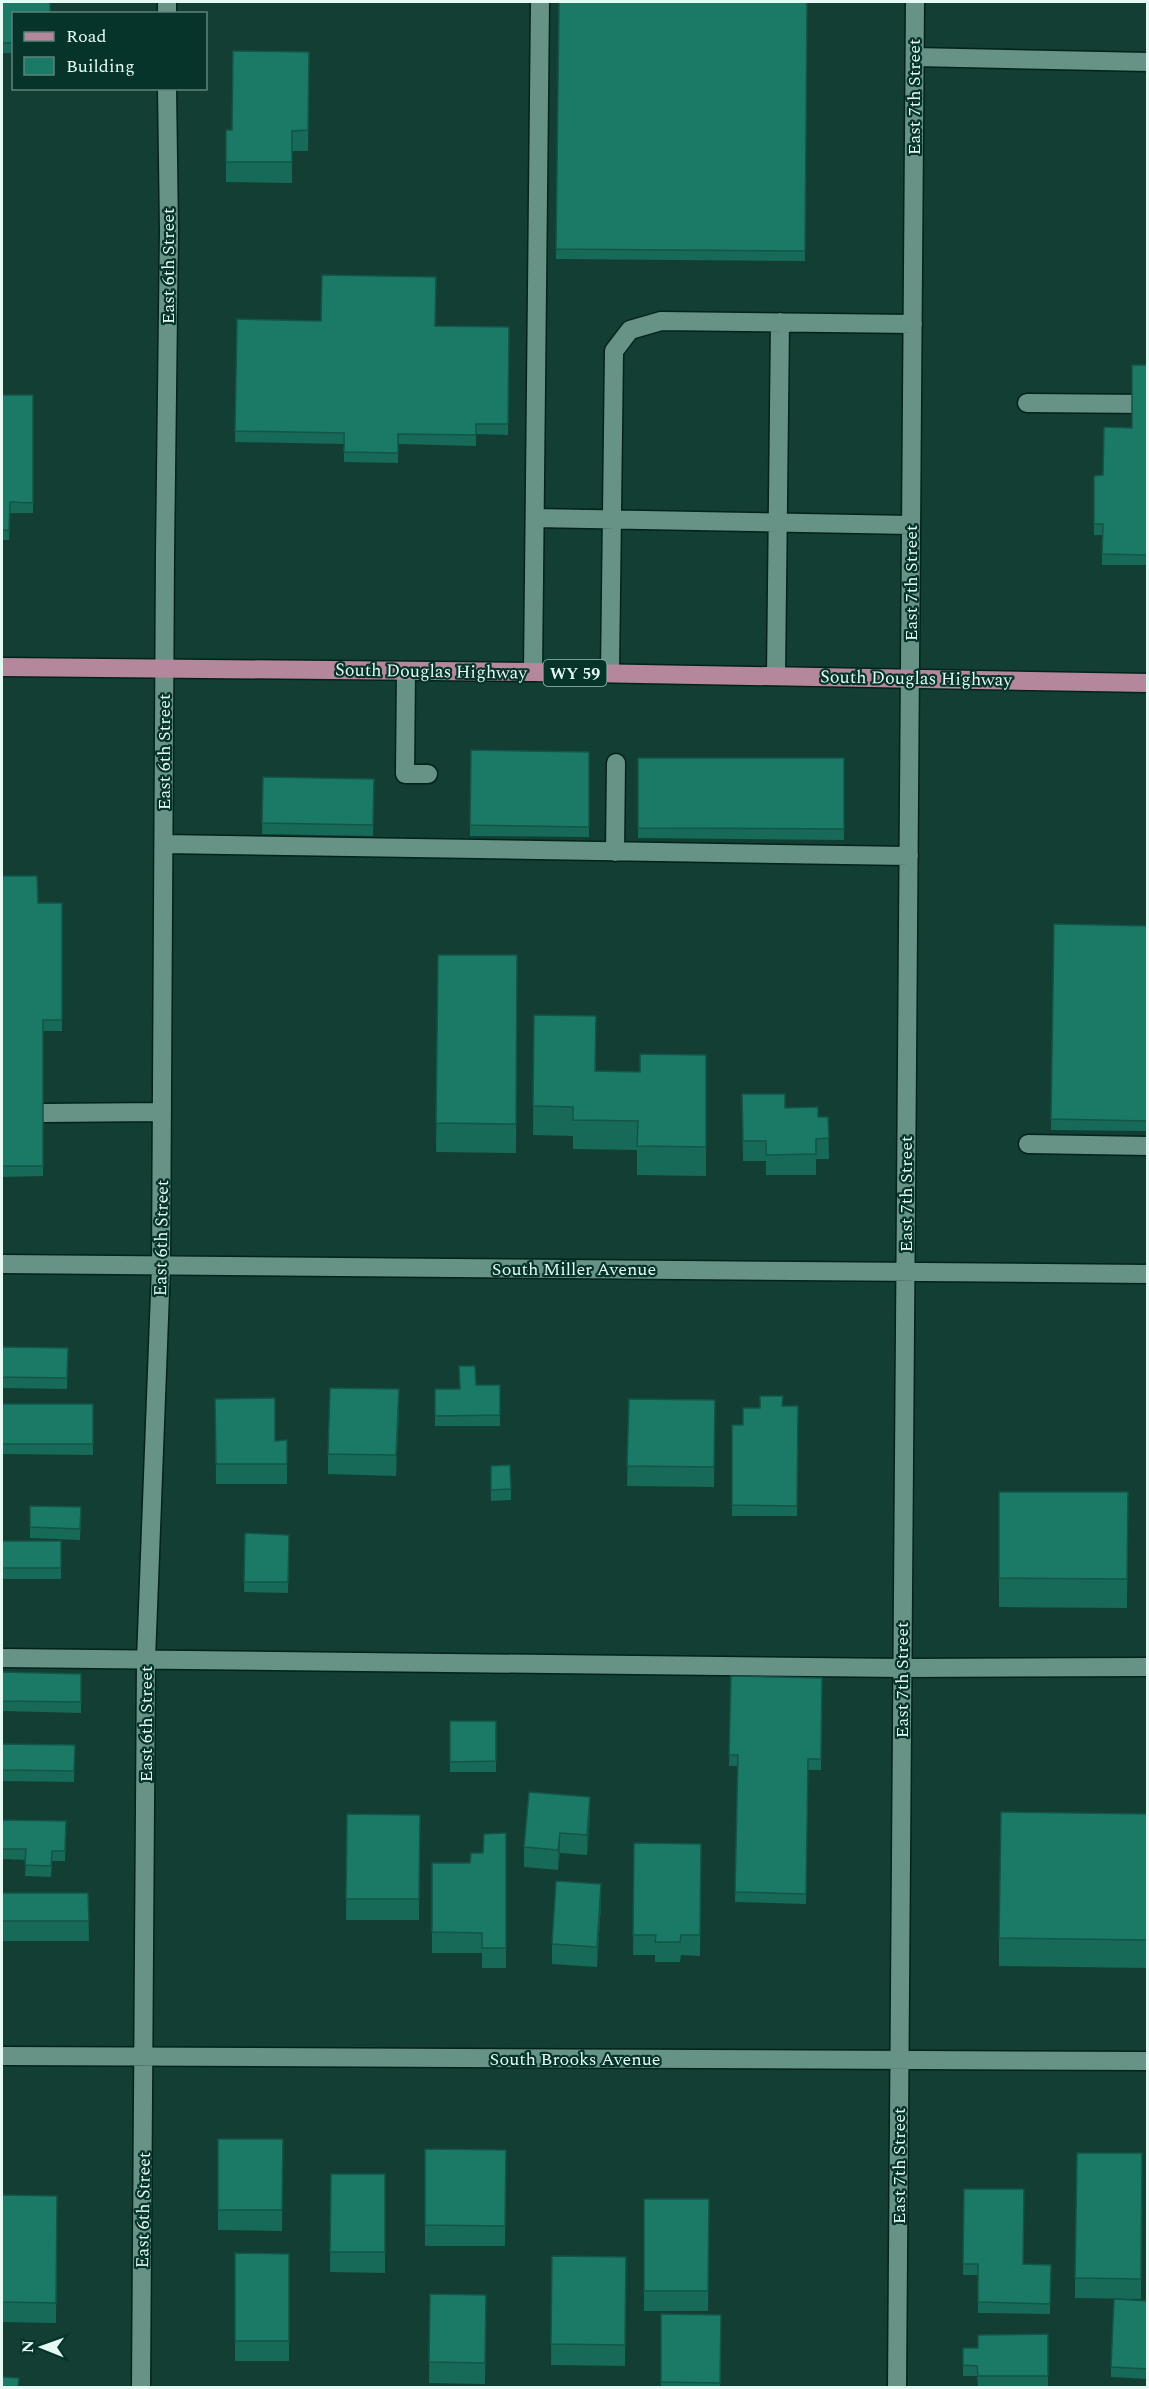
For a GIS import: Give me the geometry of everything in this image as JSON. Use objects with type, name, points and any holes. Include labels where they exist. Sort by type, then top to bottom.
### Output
[{"type":"main road","name":"South Douglas Highway","points":[[2,667],[533,672],[1148,682]]},
{"type":"street","points":[[533,672],[540,2]]},
{"type":"street","name":"East 7th Street","points":[[897,2388],[915,2]]},
{"type":"street","points":[[915,57],[1148,62]]},
{"type":"street","name":"East 6th Street","points":[[141,2388],[146,1660],[161,1266],[169,243],[167,90]]},
{"type":"street","points":[[610,674],[614,351],[630,330],[661,321],[913,324]]},
{"type":"street","points":[[776,676],[780,322]]},
{"type":"street","points":[[1027,403],[1148,404]]},
{"type":"street","points":[[535,518],[911,525]]},
{"type":"street","points":[[406,671],[405,774],[428,774]]},
{"type":"street","points":[[615,852],[616,763]]},
{"type":"street","points":[[164,844],[909,856]]},
{"type":"street","points":[[43,1113],[162,1112]]},
{"type":"street","points":[[1028,1144],[1148,1146]]},
{"type":"street","name":"South Miller Avenue","points":[[2,1264],[1148,1274]]},
{"type":"street","points":[[2,1658],[902,1668],[1148,1667]]},
{"type":"street","name":"South Brooks Avenue","points":[[2,2056],[1148,2061]]},
{"type":"building","points":[[2,2],[50,2],[50,12],[12,12],[12,43],[2,43]]},
{"type":"building","points":[[559,2],[807,2],[805,251],[556,249]]},
{"type":"building","points":[[233,51],[309,52],[308,130],[292,131],[292,162],[226,162],[226,130],[232,130]]},
{"type":"building","points":[[322,275],[436,277],[435,326],[509,327],[508,424],[476,424],[476,435],[398,434],[398,453],[344,452],[344,433],[235,431],[237,319],[321,321]]},
{"type":"building","points":[[1132,365],[1148,365],[1148,555],[1102,554],[1103,524],[1094,524],[1094,476],[1103,475],[1104,427],[1132,428]]},
{"type":"building","points":[[2,395],[33,395],[33,503],[10,502],[9,530],[2,530]]},
{"type":"building","points":[[471,750],[589,752],[589,827],[470,825]]},
{"type":"building","points":[[638,758],[844,758],[844,829],[638,828]]},
{"type":"building","points":[[263,777],[374,779],[373,825],[262,823]]},
{"type":"building","points":[[2,876],[37,876],[38,903],[62,903],[62,1020],[43,1020],[43,1166],[2,1166]]},
{"type":"building","points":[[1054,924],[1148,926],[1148,1121],[1051,1119]]},
{"type":"building","points":[[438,955],[517,955],[516,1124],[436,1123]]},
{"type":"building","points":[[534,1015],[596,1016],[595,1071],[640,1072],[640,1054],[706,1055],[706,1147],[637,1146],[638,1121],[573,1120],[573,1107],[533,1106]]},
{"type":"building","points":[[742,1094],[785,1094],[785,1108],[818,1107],[818,1117],[828,1117],[829,1138],[816,1139],[816,1154],[766,1155],[766,1141],[743,1141]]},
{"type":"building","points":[[2,1347],[68,1348],[67,1378],[2,1377]]},
{"type":"building","points":[[459,1366],[475,1366],[476,1385],[500,1385],[500,1415],[435,1416],[435,1389],[460,1389]]},
{"type":"building","points":[[330,1388],[399,1389],[396,1455],[328,1454]]},
{"type":"building","points":[[760,1396],[783,1396],[782,1406],[798,1406],[797,1506],[732,1505],[732,1425],[743,1425],[743,1408],[760,1408]]},
{"type":"building","points":[[275,1398],[275,1441],[287,1440],[287,1464],[216,1464],[215,1399]]},
{"type":"building","points":[[629,1399],[715,1400],[714,1467],[627,1466]]},
{"type":"building","points":[[2,1404],[93,1404],[93,1444],[2,1444]]},
{"type":"building","points":[[510,1465],[511,1489],[491,1490],[491,1466]]},
{"type":"building","points":[[999,1492],[1128,1492],[1127,1579],[999,1578]]},
{"type":"building","points":[[30,1506],[81,1507],[80,1529],[30,1527]]},
{"type":"building","points":[[245,1533],[289,1535],[288,1582],[244,1582]]},
{"type":"building","points":[[2,1541],[61,1541],[61,1568],[2,1568]]},
{"type":"building","points":[[2,1672],[81,1674],[81,1702],[2,1701]]},
{"type":"building","points":[[731,1676],[822,1678],[821,1759],[808,1759],[806,1894],[735,1892],[738,1755],[729,1755]]},
{"type":"building","points":[[450,1721],[496,1721],[496,1761],[450,1762]]},
{"type":"building","points":[[2,1744],[75,1745],[74,1771],[2,1770]]},
{"type":"building","points":[[529,1792],[590,1797],[587,1835],[560,1833],[558,1850],[524,1847]]},
{"type":"building","points":[[1001,1812],[1148,1814],[1148,1940],[999,1938]]},
{"type":"building","points":[[347,1814],[420,1815],[419,1899],[346,1899]]},
{"type":"building","points":[[2,1820],[66,1821],[65,1851],[52,1851],[51,1866],[25,1865],[26,1849],[2,1849]]},
{"type":"building","points":[[506,1833],[506,1948],[482,1948],[482,1933],[432,1932],[432,1863],[470,1863],[471,1853],[483,1853],[484,1834]]},
{"type":"building","points":[[634,1843],[701,1844],[700,1935],[681,1935],[680,1942],[655,1942],[656,1935],[633,1935]]},
{"type":"building","points":[[556,1881],[601,1884],[597,1947],[552,1944]]},
{"type":"building","points":[[2,1893],[88,1893],[89,1921],[2,1921]]},
{"type":"building","points":[[218,2139],[283,2139],[282,2210],[218,2210]]},
{"type":"building","points":[[425,2149],[506,2150],[505,2226],[425,2225]]},
{"type":"building","points":[[1077,2153],[1142,2153],[1141,2279],[1075,2278]]},
{"type":"building","points":[[331,2174],[385,2174],[385,2252],[330,2252]]},
{"type":"building","points":[[964,2189],[1024,2189],[1023,2264],[1051,2265],[1050,2304],[978,2302],[978,2264],[963,2264]]},
{"type":"building","points":[[2,2195],[57,2196],[56,2303],[2,2302]]},
{"type":"building","points":[[644,2199],[709,2199],[708,2291],[644,2291]]},
{"type":"building","points":[[235,2253],[289,2254],[289,2341],[235,2341]]},
{"type":"building","points":[[552,2256],[626,2257],[625,2345],[551,2344]]},
{"type":"building","points":[[430,2294],[486,2295],[485,2363],[429,2362]]},
{"type":"building","points":[[1114,2299],[1148,2301],[1148,2369],[1111,2367]]},
{"type":"building","points":[[661,2314],[721,2315],[720,2383],[661,2382]]},
{"type":"building","points":[[1048,2334],[1048,2376],[978,2376],[977,2366],[963,2365],[963,2348],[978,2348],[978,2335]]},
{"type":"building","points":[[2,2377],[19,2378],[18,2388],[2,2388]]}]
